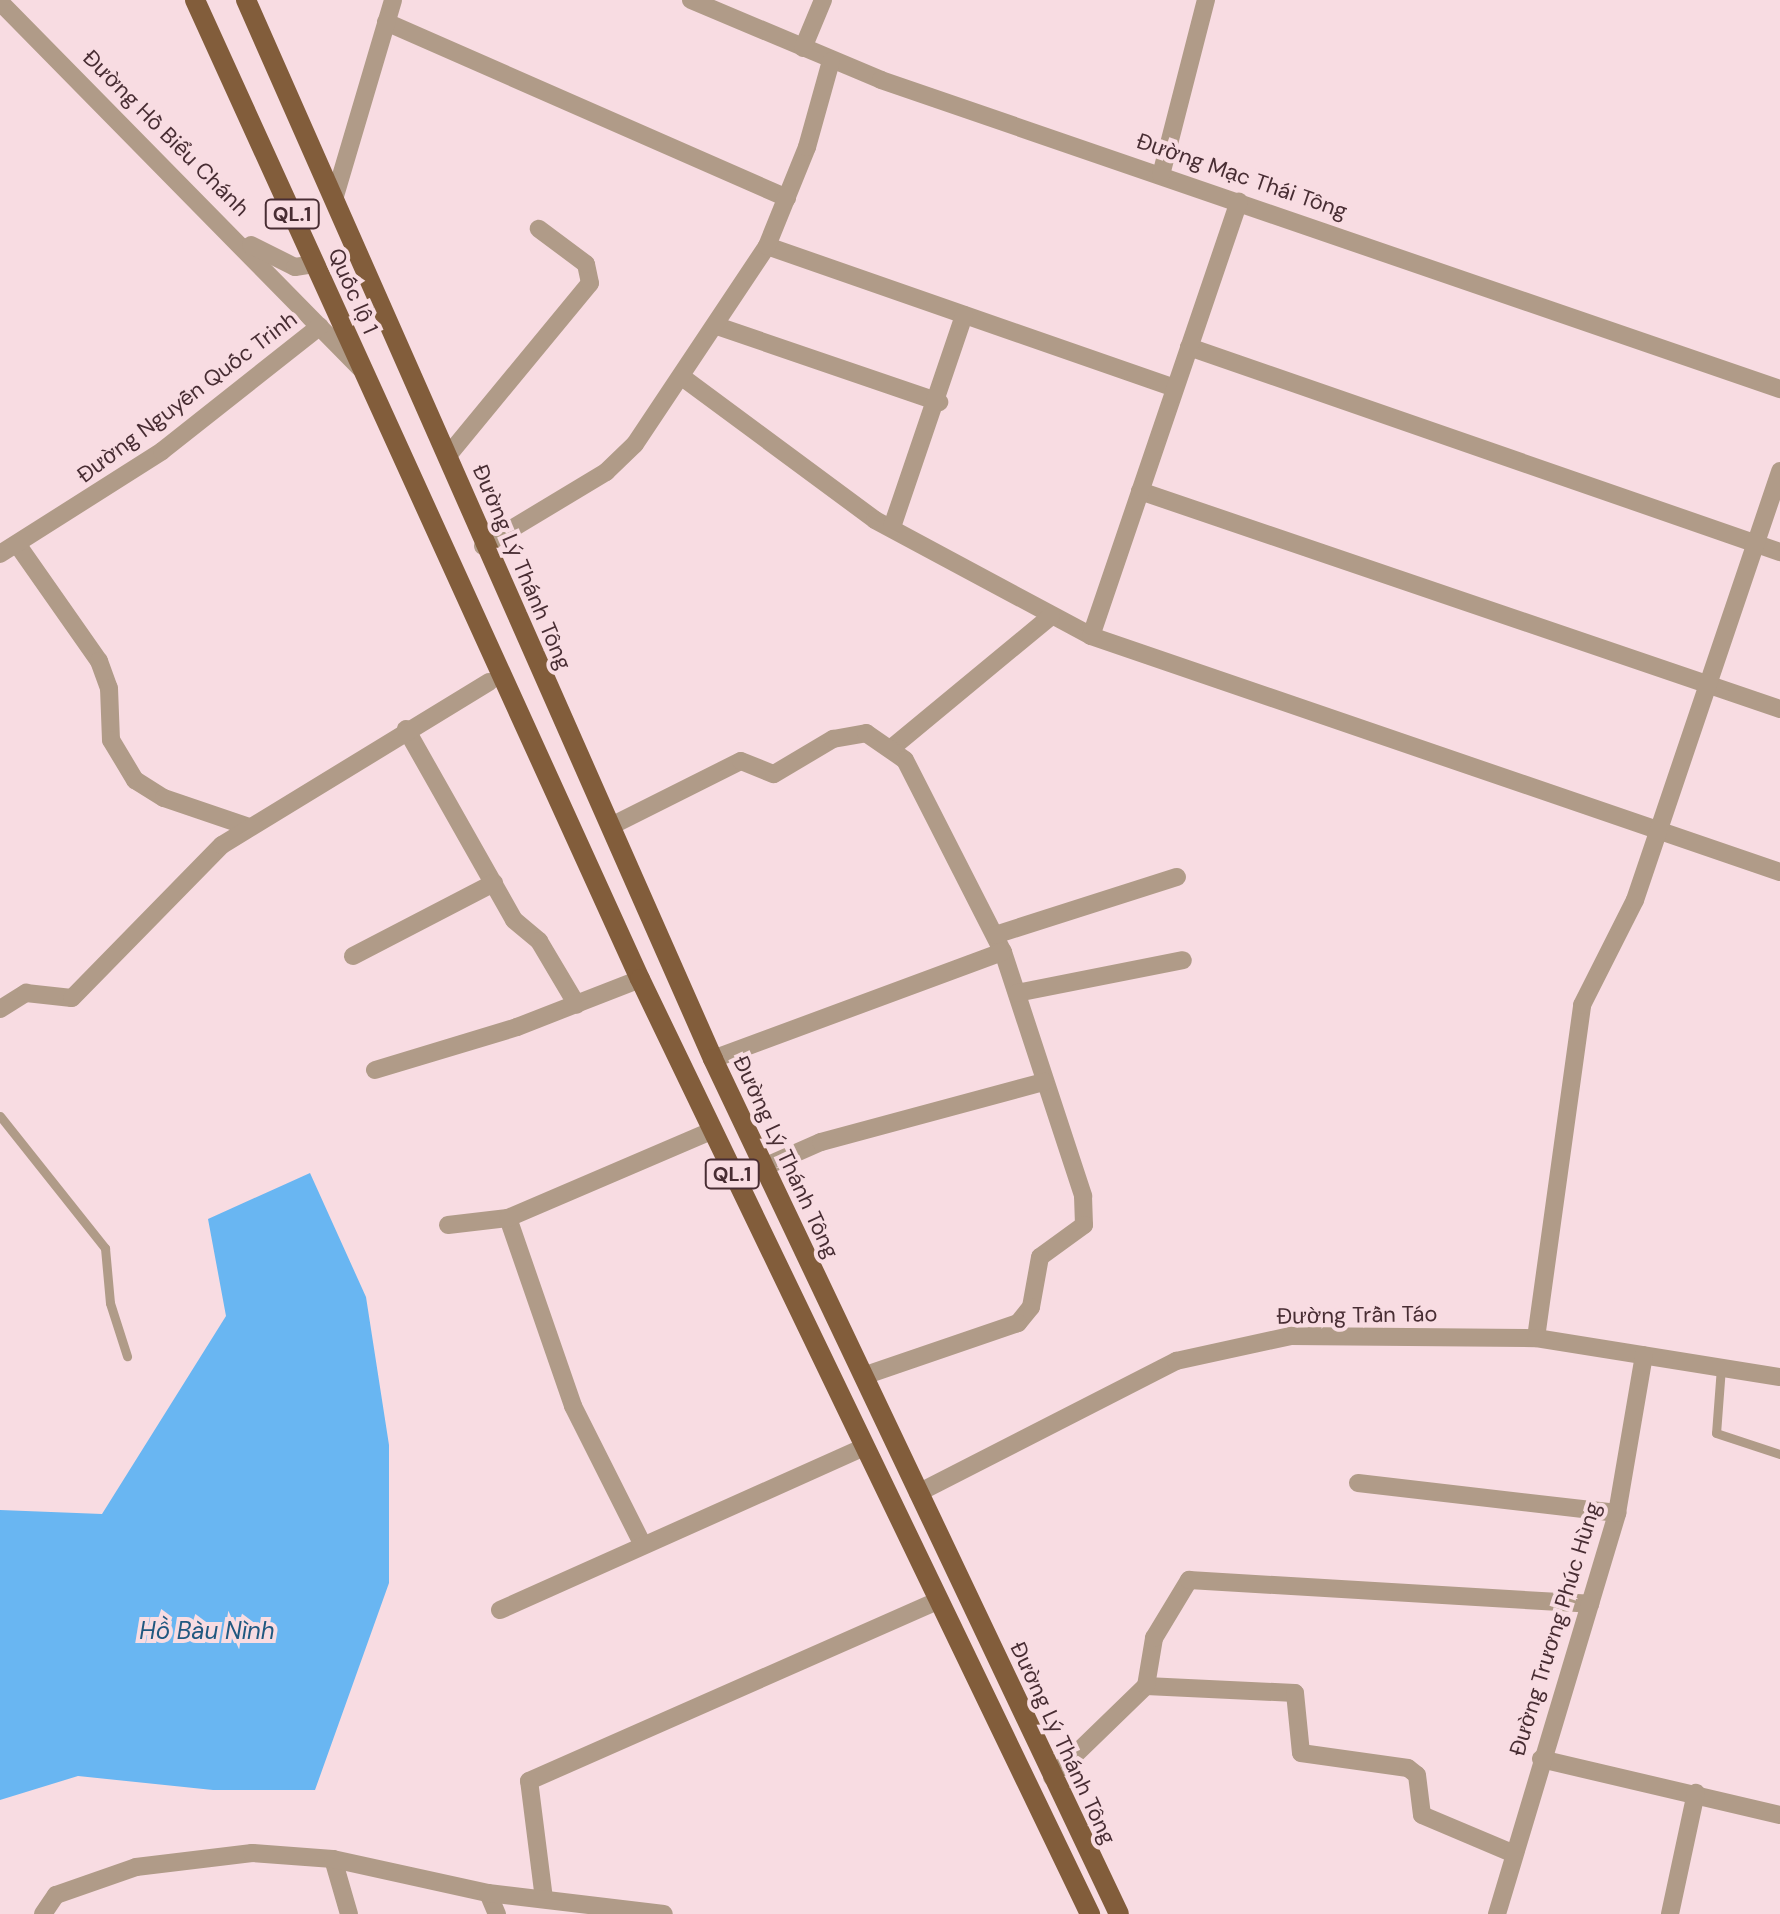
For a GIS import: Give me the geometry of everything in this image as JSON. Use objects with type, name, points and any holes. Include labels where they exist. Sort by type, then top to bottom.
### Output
[{"type":"main road","name":"Quốc lộ 1","points":[[195,0],[640,979]]},
{"type":"main road","name":"Quốc lộ 1","points":[[246,0],[432,410]]},
{"type":"main road","name":"Đường Lý Thánh Tông","points":[[432,410],[483,546],[713,1059],[1119,1914]]},
{"type":"main road","name":"QL.1","points":[[640,979],[862,1448],[1090,1914]]},
{"type":"main road","points":[[862,1448],[891,1431]]},
{"type":"street","points":[[335,196],[393,0]]},
{"type":"street","name":"Đường Mạc Thái Tông","points":[[691,0],[831,61],[1780,389]]},
{"type":"street","points":[[803,48],[823,0]]},
{"type":"street","points":[[1161,175],[1206,0]]},
{"type":"street","name":"Đường Hồ Biểu Chánh","points":[[0,2],[237,237],[362,370]]},
{"type":"street","points":[[386,22],[787,198]]},
{"type":"street","points":[[483,546],[606,472],[682,377],[767,246],[787,198],[831,61]]},
{"type":"street","points":[[1091,636],[1239,202]]},
{"type":"street","points":[[450,453],[590,283],[586,264],[539,229]]},
{"type":"street","points":[[237,237],[295,267],[314,264]]},
{"type":"street","points":[[767,246],[1174,388]]},
{"type":"street","points":[[892,527],[939,402],[964,315]]},
{"type":"street","name":"Đường Nguyễn Quốc Trinh","points":[[0,554],[162,451],[320,326]]},
{"type":"street","points":[[717,326],[939,402]]},
{"type":"street","points":[[1189,347],[1780,552]]},
{"type":"street","points":[[682,377],[892,527],[1091,636],[1780,872]]},
{"type":"street","points":[[1536,1338],[1582,1005],[1630,911],[1780,471]]},
{"type":"street","points":[[1140,491],[1780,709]]},
{"type":"street","points":[[17,544],[99,661],[109,688],[111,740],[135,780],[164,798],[249,827]]},
{"type":"street","points":[[894,746],[1051,616]]},
{"type":"street","points":[[0,1009],[26,993],[72,998],[154,909],[249,827],[406,729],[489,682]]},
{"type":"street","points":[[406,729],[494,883],[577,1005]]},
{"type":"street","points":[[611,826],[741,761],[774,774],[856,732],[894,746],[946,832],[999,944],[1083,1196],[1084,1225],[1040,1257],[1031,1307],[1018,1323],[863,1376]]},
{"type":"street","points":[[713,1059],[999,944],[1177,877]]},
{"type":"street","points":[[353,956],[494,883]]},
{"type":"street","points":[[1017,993],[1183,960]]},
{"type":"street","points":[[375,1070],[577,1005],[640,979]]},
{"type":"street","points":[[764,1167],[821,1142],[1044,1082]]},
{"type":"street","points":[[448,1225],[508,1218],[711,1131]]},
{"type":"street","points":[[508,1218],[573,1406],[642,1543]]},
{"type":"street","name":"Đường Trần Táo","points":[[918,1493],[1176,1361],[1291,1336],[1536,1338],[1780,1377]]},
{"type":"street","name":"Đường Trương Phúc Hùng","points":[[1497,1914],[1512,1853],[1617,1513],[1644,1355]]},
{"type":"street","points":[[500,1610],[642,1543],[862,1448]]},
{"type":"street","points":[[1358,1483],[1617,1513]]},
{"type":"street","points":[[1052,1777],[1146,1686],[1154,1638],[1178,1589],[1202,1577],[1590,1604]]},
{"type":"street","points":[[544,1899],[529,1781],[939,1600]]},
{"type":"street","points":[[1146,1686],[1295,1693],[1301,1753],[1408,1768],[1417,1775],[1422,1815],[1512,1853]]},
{"type":"street","points":[[1541,1759],[1780,1815]]},
{"type":"street","points":[[1670,1914],[1696,1793]]},
{"type":"street","points":[[43,1914],[56,1895],[136,1867],[252,1853],[333,1859],[488,1893],[664,1914]]},
{"type":"street","points":[[333,1859],[349,1914]]},
{"type":"street","points":[[488,1893],[497,1914]]},
{"type":"lane","points":[[0,1116],[105,1248],[110,1303],[127,1356]]},
{"type":"lane","points":[[1721,1367],[1716,1433],[1780,1454]]},
{"type":"water","name":"Hồ Bàu Nình","points":[[310,1173],[366,1297],[389,1445],[389,1583],[315,1790],[213,1790],[78,1776],[0,1800],[0,1510],[102,1514],[226,1316],[208,1219]]}]
